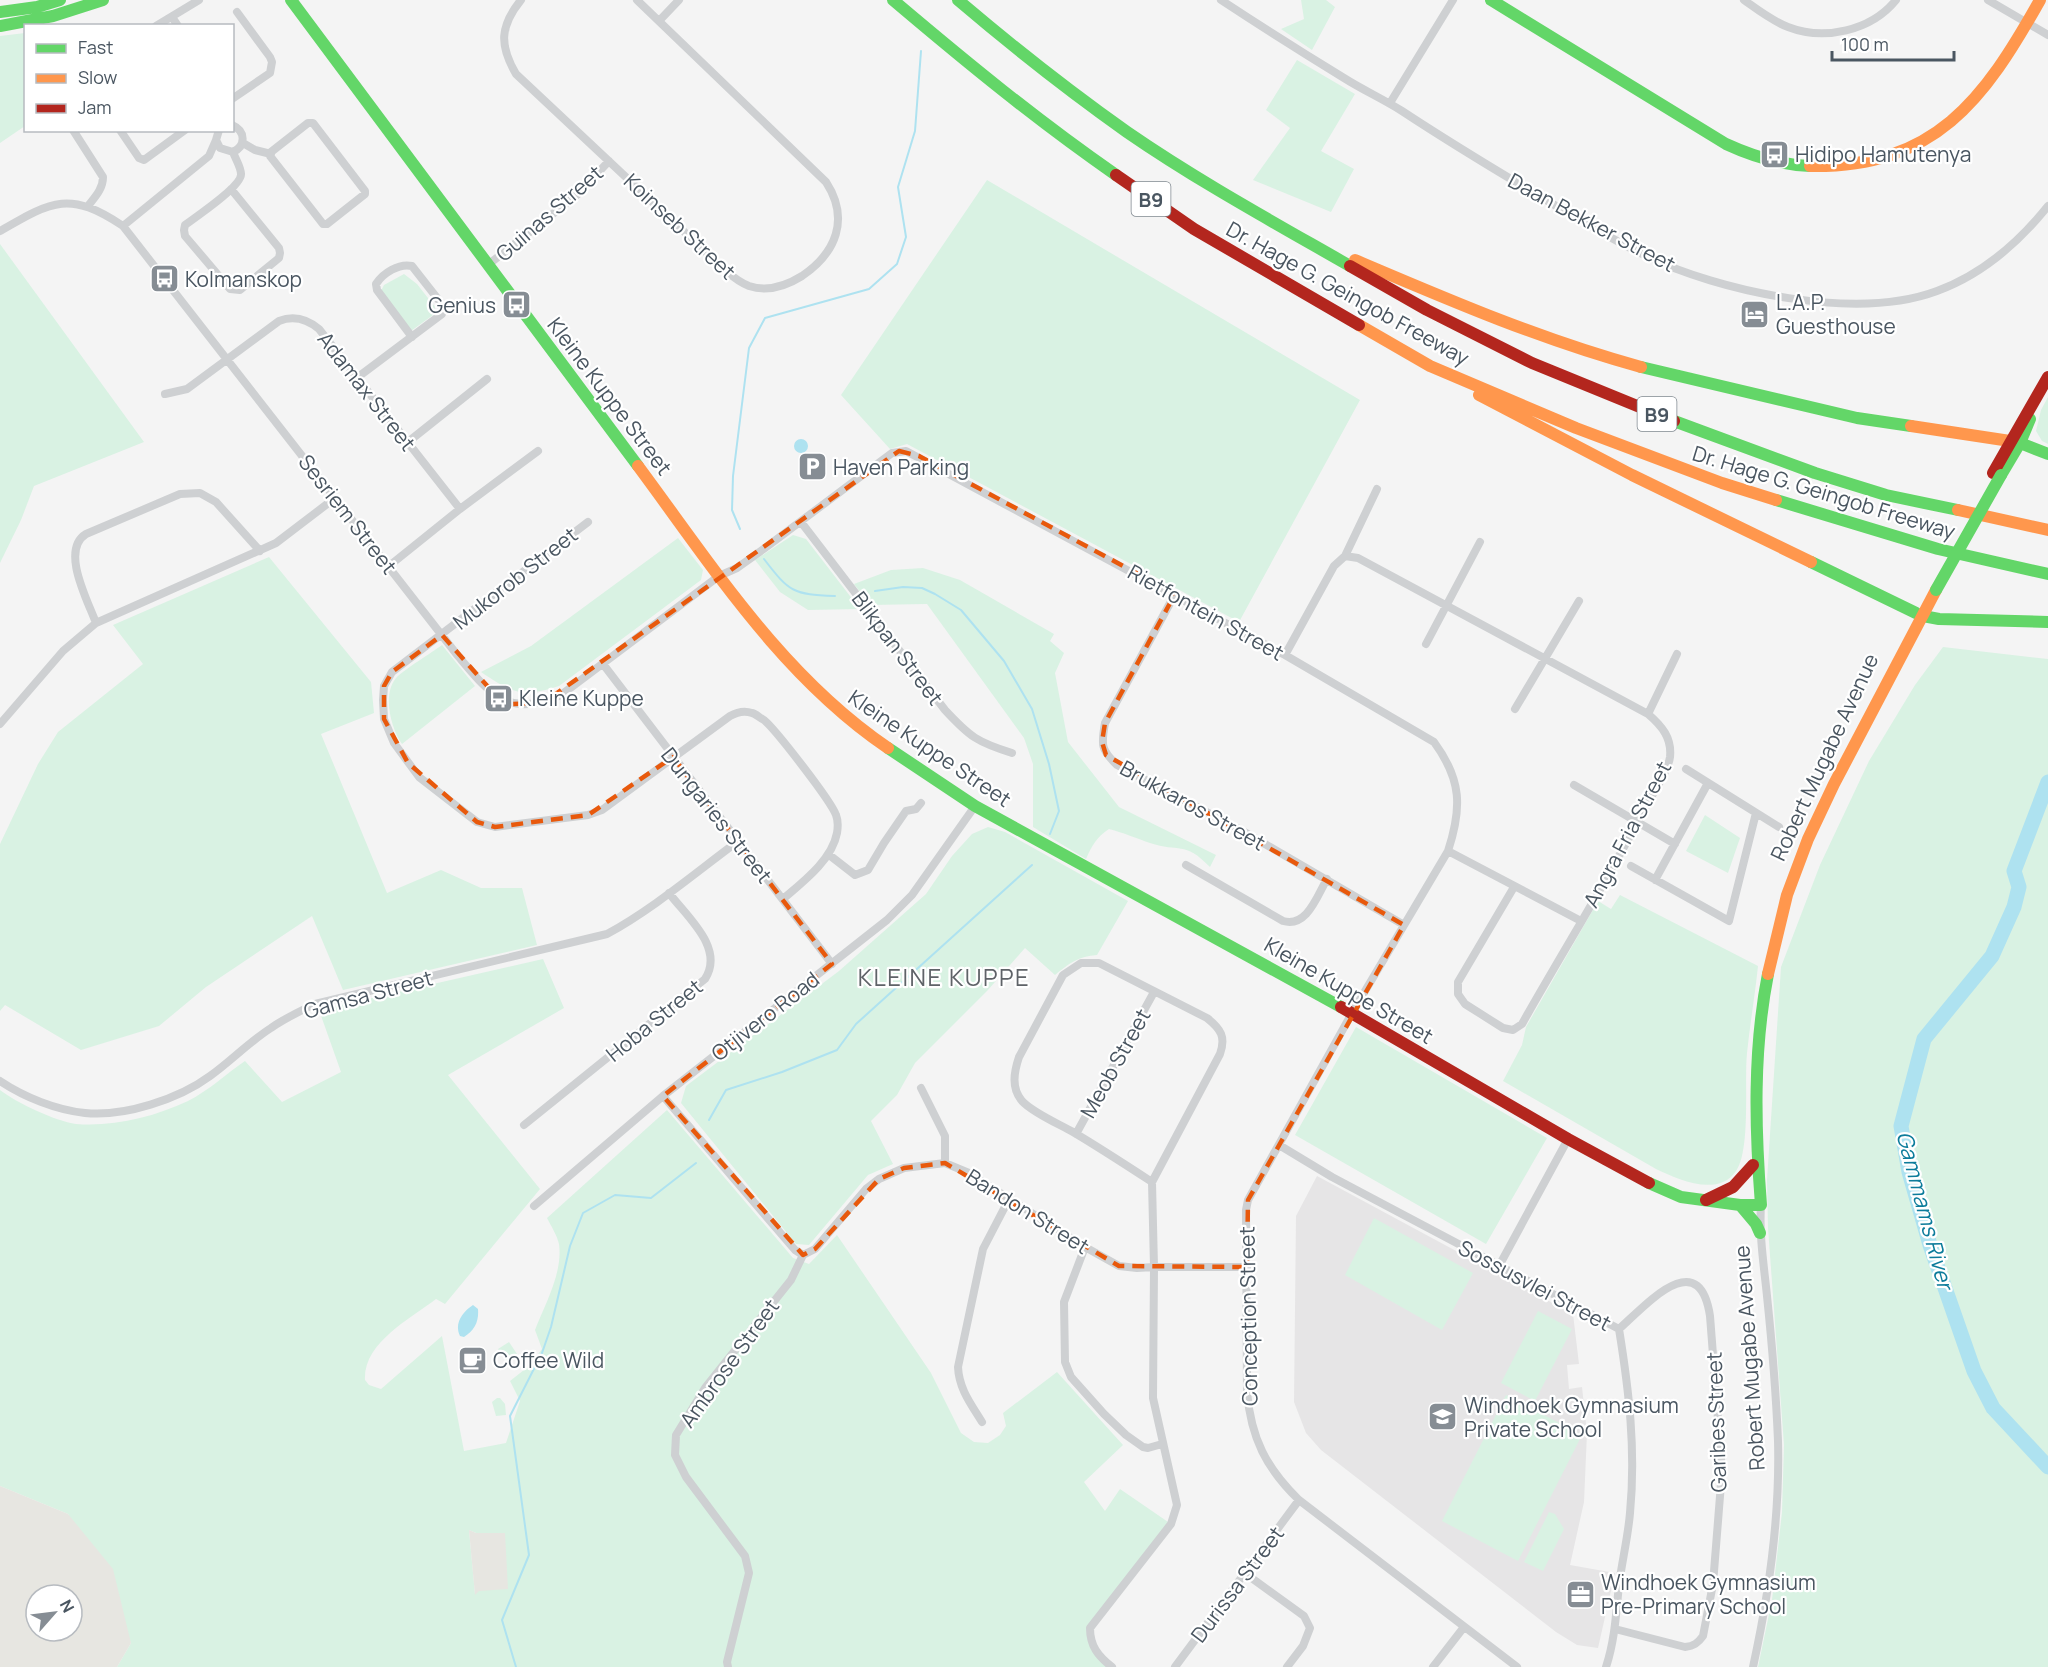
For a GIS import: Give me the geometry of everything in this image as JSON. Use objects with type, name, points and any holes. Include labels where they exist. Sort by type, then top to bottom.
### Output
[{"type":"main road","points":[[0,12],[36,7],[60,0]]},
{"type":"main road","points":[[0,26],[25,23],[74,11],[103,0]]},
{"type":"main road","name":"Kleine Kuppe Street","points":[[291,0],[719,576],[779,652],[829,702],[859,728],[975,807],[1352,1013],[1568,1139],[1666,1191],[1702,1201],[1757,1205]]},
{"type":"main road","name":"Dr. Hage G. Geingob Freeway","points":[[893,0],[1069,142],[1194,228],[1430,366],[1576,428],[1722,483],[1938,549],[2048,574]]},
{"type":"main road","name":"Dr. Hage G. Geingob Freeway","points":[[958,0],[1002,37],[1127,132],[1220,191],[1427,310],[1532,363],[1678,423],[1815,473],[1886,495],[2048,530]]},
{"type":"main road","points":[[1491,0],[1733,148],[1780,163],[1829,166],[1855,164],[1882,158],[1916,145],[1939,132],[1958,116],[1990,81],[2040,0]]},
{"type":"main road","points":[[1291,233],[1486,316],[1601,356],[1747,394],[1857,418],[2015,442],[2048,454]]},
{"type":"main road","points":[[1430,366],[1522,420],[1779,548],[1919,614],[1939,619],[2048,622]]},
{"type":"main road","name":"Robert Mugabe Avenue","points":[[2015,442],[2048,377]]},
{"type":"main road","name":"Robert Mugabe Avenue","points":[[1757,1205],[1751,1119],[1754,1044],[1763,970],[1778,908],[1801,843],[1821,797],[1933,588],[2048,387]]},
{"type":"main road","name":"Robert Mugabe Avenue","points":[[1757,1205],[1757,1069],[1768,966],[1783,909],[1803,851],[1826,798],[1919,614]]},
{"type":"main road","points":[[1702,1201],[1735,1186],[1744,1179],[1753,1165]]},
{"type":"main road","points":[[1740,1205],[1760,1229]]},
{"type":"street","points":[[159,24],[199,0]]},
{"type":"street","name":"Koinseb Street","points":[[521,0],[511,12],[506,24],[504,48],[516,74],[726,272],[749,286],[774,288],[791,283],[820,262],[836,236],[837,205],[826,182],[637,0]]},
{"type":"street","points":[[659,21],[679,0]]},
{"type":"street","name":"Daan Bekker Street","points":[[1221,0],[1292,46],[1580,220],[1645,256],[1712,282],[1796,299],[1825,302],[1889,302],[1916,298],[1950,286],[1995,258],[2031,227],[2048,206]]},
{"type":"street","points":[[1390,104],[1453,0]]},
{"type":"street","points":[[1744,0],[1770,19],[1790,28],[1810,33],[1842,32],[1856,28],[1882,13],[1896,0]]},
{"type":"street","points":[[1988,0],[2048,35]]},
{"type":"street","points":[[234,98],[270,73],[272,67],[270,57],[237,12]]},
{"type":"street","points":[[171,17],[176,24]]},
{"type":"street","points":[[243,143],[255,150],[271,154],[323,224],[327,224],[365,194],[313,123],[308,123],[271,154]]},
{"type":"street","points":[[234,126],[243,134],[243,143]]},
{"type":"street","points":[[74,132],[103,177],[99,191],[88,206]]},
{"type":"street","points":[[121,132],[139,158],[144,159],[182,132]]},
{"type":"street","points":[[216,134],[220,148],[230,152],[242,173],[241,179],[185,225],[184,230],[185,236],[230,289],[236,291],[279,258],[280,253],[279,248],[231,189]]},
{"type":"street","points":[[209,156],[216,134]]},
{"type":"street","points":[[123,226],[209,156],[230,152],[243,143]]},
{"type":"street","name":"Guinas Street","points":[[489,264],[578,194],[609,161]]},
{"type":"street","name":"Sesriem Street","points":[[0,231],[39,209],[62,203],[88,206],[104,213],[123,226],[442,635],[484,687],[498,698],[513,704],[543,703],[561,695],[719,576]]},
{"type":"street","points":[[358,377],[412,337],[442,314],[441,303],[412,266],[406,264],[400,265],[376,284],[377,290],[412,337]]},
{"type":"street","name":"Adamax Street","points":[[165,394],[187,389],[279,321],[287,318],[304,320],[319,330],[358,377],[460,509]]},
{"type":"street","points":[[408,442],[487,379]]},
{"type":"street","name":"Rietfontein Street","points":[[719,576],[737,568],[892,453],[906,450],[1285,654],[1434,742],[1446,758],[1455,783],[1458,801],[1457,825],[1448,851],[1352,1013]]},
{"type":"street","points":[[389,566],[538,451]]},
{"type":"street","points":[[1285,654],[1324,582],[1334,566],[1345,556],[1377,489]]},
{"type":"street","points":[[96,623],[76,565],[76,546],[80,538],[86,534],[180,494],[200,493],[216,502],[260,551]]},
{"type":"street","points":[[0,724],[63,651],[96,623],[276,543],[335,498]]},
{"type":"street","name":"Mukorob Street","points":[[588,522],[392,672],[387,678],[383,700],[384,719],[394,743],[419,777],[477,822],[495,827],[588,815],[613,802],[734,713],[746,711],[764,721],[836,815],[837,834],[828,854]]},
{"type":"street","name":"Blikpan Street","points":[[801,522],[945,710],[966,734],[985,744],[1012,753]]},
{"type":"street","points":[[1426,644],[1480,542]]},
{"type":"street","name":"Angra Fria Street","points":[[1345,556],[1358,558],[1648,714],[1665,732],[1670,745],[1669,762],[1637,823],[1522,1024],[1513,1030],[1503,1028],[1465,1004],[1458,994],[1458,982],[1514,887]]},
{"type":"street","name":"Brukkaros Street","points":[[1175,594],[1105,723],[1102,742],[1106,755],[1118,765],[1241,830],[1404,925]]},
{"type":"street","points":[[1515,709],[1579,601]]},
{"type":"street","points":[[1648,714],[1677,654]]},
{"type":"street","name":"Dungaries Street","points":[[603,664],[832,964]]},
{"type":"street","points":[[1686,769],[1779,827]]},
{"type":"street","points":[[1655,879],[1708,783]]},
{"type":"street","points":[[1574,785],[1675,844]]},
{"type":"street","points":[[783,899],[811,874],[828,854],[855,875],[868,870],[906,811],[916,809],[921,803]]},
{"type":"street","name":"Otjivero Road","points":[[534,1206],[663,1096],[873,933],[912,895],[975,807]]},
{"type":"street","points":[[1631,866],[1729,921],[1756,813]]},
{"type":"street","name":"Gamsa Street","points":[[0,1080],[45,1103],[87,1113],[138,1108],[164,1100],[188,1091],[211,1076],[270,1028],[315,1004],[592,939],[621,926],[737,842]]},
{"type":"street","points":[[1448,851],[1581,921]]},
{"type":"street","points":[[1186,865],[1290,923],[1303,918],[1327,879]]},
{"type":"street","name":"Hoba Street","points":[[524,1125],[705,979],[710,972],[712,957],[708,944],[669,893]]},
{"type":"street","points":[[1112,1667],[1099,1657],[1090,1641],[1090,1628],[1171,1524],[1177,1505],[1153,1398],[1152,1182],[1224,1044],[1216,1025],[1208,1018],[1099,963],[1081,963],[1063,975],[1019,1057],[1014,1079],[1015,1085],[1022,1100],[1029,1107],[1152,1182]]},
{"type":"street","name":"Meob Street","points":[[1076,1134],[1154,992]]},
{"type":"street","name":"Conception Street","points":[[1352,1013],[1247,1204],[1248,1411],[1265,1459],[1299,1500],[1517,1667]]},
{"type":"street","points":[[921,1088],[945,1136],[945,1163]]},
{"type":"street","points":[[663,1096],[795,1250],[802,1255]]},
{"type":"street","points":[[1499,1266],[1568,1139]]},
{"type":"street","name":"Sossusvlei Street","points":[[1279,1145],[1332,1177],[1619,1329],[1629,1391],[1633,1440],[1630,1513],[1615,1629],[1606,1667]]},
{"type":"street","name":"Bandon Street","points":[[802,1255],[815,1249],[866,1189],[879,1179],[904,1168],[945,1163],[969,1173],[1108,1261],[1127,1268],[1247,1267]]},
{"type":"street","points":[[982,1422],[962,1390],[958,1367],[983,1249],[1009,1199]]},
{"type":"street","name":"Robert Mugabe Avenue","points":[[1753,1667],[1770,1569],[1776,1507],[1778,1443],[1757,1205]]},
{"type":"street","points":[[1085,1247],[1064,1302],[1065,1362],[1071,1377],[1126,1435],[1143,1447],[1162,1444]]},
{"type":"street","name":"Ambrose Street","points":[[728,1667],[726,1662],[749,1573],[745,1556],[686,1477],[675,1455],[676,1436],[705,1388],[791,1280],[802,1255]]},
{"type":"street","name":"Garibes Street","points":[[1615,1629],[1685,1647],[1699,1642],[1703,1636],[1713,1584],[1722,1471],[1710,1316],[1708,1299],[1704,1291],[1694,1283],[1682,1282],[1670,1285],[1619,1329]]},
{"type":"street","name":"Durissa Street","points":[[1175,1667],[1299,1500]]},
{"type":"street","points":[[1246,1574],[1304,1616],[1310,1628],[1303,1646],[1287,1667]]},
{"type":"street","points":[[1433,1667],[1464,1626]]},
{"type":"highlighted area","points":[[899,451],[919,456],[1175,594],[1105,723],[1102,742],[1106,755],[1404,925],[1248,1200],[1247,1267],[1119,1266],[945,1163],[904,1168],[879,1179],[815,1249],[803,1255],[663,1096],[832,964],[673,757],[588,815],[495,827],[477,822],[408,763],[384,719],[384,686],[392,672],[442,635],[498,698],[513,704],[543,703]]},
{"type":"shaded area","name":"Windhoek Gymnasium Private School","points":[[1317,1176],[1573,1314],[1579,1364],[1567,1365],[1569,1389],[1582,1387],[1587,1433],[1584,1502],[1570,1565],[1615,1573],[1598,1648],[1577,1645],[1556,1632],[1321,1450],[1306,1433],[1294,1402],[1296,1216]]},
{"type":"green space","points":[[1301,0],[1326,0],[1335,7],[1312,50],[1281,29],[1304,19]]},
{"type":"green space","points":[[24,33],[24,127],[0,143],[0,36]]},
{"type":"green space","points":[[1297,60],[1355,94],[1321,151],[1354,169],[1331,212],[1253,180],[1290,128],[1266,110]]},
{"type":"green space","points":[[987,180],[1360,400],[1239,622],[907,444],[890,449],[841,395]]},
{"type":"green space","points":[[0,244],[144,442],[34,486],[21,520],[0,563]]},
{"type":"green space","points":[[404,274],[417,284],[435,307],[433,315],[411,331],[381,291],[384,285]]},
{"type":"green space","points":[[2048,397],[2048,444],[2042,441],[2036,431],[2041,410]]},
{"type":"green space","points":[[793,535],[806,539],[860,609],[808,610],[780,592],[755,560]]},
{"type":"green space","points":[[678,538],[703,570],[701,580],[559,686],[536,692],[518,691],[501,685],[481,672],[531,646]]},
{"type":"green space","points":[[269,557],[371,682],[374,713],[321,734],[387,893],[441,870],[481,888],[522,888],[537,945],[343,990],[312,916],[206,987],[159,1026],[81,1050],[5,1005],[0,1011],[0,844],[38,764],[58,732],[143,664],[113,625]]},
{"type":"green space","points":[[923,568],[960,580],[1054,634],[1050,641],[1064,653],[1055,673],[1068,742],[1119,807],[1216,855],[1210,867],[1187,850],[1160,846],[1109,829],[1095,842],[1086,859],[1033,827],[1033,764],[1024,738],[927,604],[870,605],[854,584],[891,570]]},
{"type":"green space","points":[[442,645],[475,686],[402,744],[394,729],[390,711],[389,693],[392,685],[400,674]]},
{"type":"green space","points":[[1943,647],[2048,659],[2048,1667],[1758,1667],[1772,1600],[1782,1512],[1784,1445],[1768,1228],[1767,1180],[1781,967],[1820,865],[1869,761],[1915,685]]},
{"type":"green space","points":[[1705,815],[1740,838],[1728,873],[1686,851]]},
{"type":"green space","points":[[988,827],[1005,832],[1128,901],[1097,955],[1074,961],[1055,975],[1025,948],[987,991],[915,1063],[897,1095],[871,1121],[893,1164],[868,1175],[809,1245],[796,1244],[681,1103],[686,1086],[839,971],[926,894],[952,856],[972,834]]},
{"type":"green space","points":[[1620,895],[1758,966],[1746,1065],[1744,1148],[1736,1171],[1728,1179],[1719,1183],[1697,1184],[1656,1169],[1503,1081],[1522,1045],[1526,1027],[1598,901],[1611,909]]},
{"type":"green space","points":[[543,959],[564,1008],[448,1075],[540,1189],[445,1304],[436,1299],[380,1343],[366,1367],[365,1380],[369,1385],[381,1389],[442,1336],[464,1451],[506,1443],[520,1401],[510,1381],[529,1366],[542,1349],[535,1330],[556,1277],[560,1255],[559,1244],[547,1218],[667,1110],[793,1258],[809,1264],[837,1235],[931,1373],[961,1433],[974,1442],[988,1443],[1000,1435],[1006,1426],[1003,1413],[1057,1372],[1123,1445],[1084,1482],[1105,1511],[1120,1489],[1171,1524],[1099,1615],[1090,1641],[1112,1667],[117,1667],[131,1643],[68,1514],[0,1486],[0,1090],[36,1111],[67,1122],[104,1124],[133,1120],[188,1101],[245,1061],[282,1102],[341,1072],[319,1010]],"holes":[[[469,1530],[476,1533],[505,1533],[475,1594]]]},
{"type":"green space","points":[[1356,1027],[1547,1138],[1486,1244],[1295,1135]]},
{"type":"green space","points":[[1374,1218],[1473,1273],[1442,1330],[1345,1275]]},
{"type":"green space","points":[[1538,1311],[1572,1329],[1535,1401],[1501,1383]]},
{"type":"green space","points":[[509,1342],[517,1354],[506,1361],[498,1349]]},
{"type":"green space","points":[[1506,1395],[1582,1435],[1518,1561],[1442,1521]]},
{"type":"green space","points":[[497,1398],[505,1404],[506,1415],[496,1416],[492,1402]]},
{"type":"green space","points":[[1549,1512],[1555,1514],[1564,1529],[1543,1571],[1524,1562]]},
{"type":"sand","points":[[0,1486],[68,1514],[113,1569],[131,1643],[117,1667],[0,1667]]},
{"type":"sand","points":[[469,1530],[476,1533],[505,1533],[508,1589],[479,1591],[475,1595]]},
{"type":"water","points":[[801,439],[806,441],[808,446],[806,451],[801,453],[796,451],[794,446],[796,441]]},
{"type":"water","points":[[473,1305],[478,1309],[476,1325],[464,1337],[460,1336],[458,1327],[460,1319]]},
{"type":"waterway","points":[[740,529],[732,510],[733,476],[749,348],[765,318],[869,289],[897,264],[906,237],[898,187],[915,131],[921,51]]},
{"type":"waterway","points":[[764,559],[780,579],[794,590],[835,596]]},
{"type":"waterway","points":[[875,591],[903,587],[922,588],[935,594],[961,610],[1004,661],[1032,709],[1049,764],[1059,811],[1050,834]]},
{"type":"waterway","name":"Gammams River","points":[[2048,782],[2014,871],[2019,887],[2014,907],[1992,956],[1924,1039],[1901,1126],[1909,1172],[1930,1245],[1974,1371],[1993,1408],[2048,1467]]},
{"type":"waterway","points":[[709,1120],[726,1090],[782,1072],[837,1050],[856,1024],[1032,865]]},
{"type":"waterway","points":[[516,1667],[502,1620],[529,1555],[510,1416],[542,1353],[551,1327],[570,1246],[583,1213],[615,1195],[651,1198],[696,1163]]},
{"type":"traffic: fast","points":[[0,12],[37,7],[60,0]]},
{"type":"traffic: fast","points":[[0,26],[53,16],[103,0]]},
{"type":"traffic: fast","points":[[291,0],[638,466]]},
{"type":"traffic: fast","points":[[893,0],[1002,90],[1116,175]]},
{"type":"traffic: fast","points":[[958,0],[1041,68],[1127,132],[1209,185],[1350,266]]},
{"type":"traffic: fast","points":[[1491,0],[1726,144],[1767,159],[1810,166]]},
{"type":"traffic: fast","points":[[1641,367],[1857,418],[1911,426]]},
{"type":"traffic: fast","points":[[2001,475],[2020,443],[2030,419]]},
{"type":"traffic: fast","points":[[1674,421],[1815,473],[1886,495],[1958,510]]},
{"type":"traffic: fast","points":[[2020,443],[2048,454]]},
{"type":"traffic: fast","points":[[1936,590],[2001,475]]},
{"type":"traffic: fast","points":[[1776,500],[1938,549],[2048,574]]},
{"type":"traffic: fast","points":[[1811,562],[1916,613]]},
{"type":"traffic: fast","points":[[1923,616],[1939,619],[2048,622]]},
{"type":"traffic: fast","points":[[888,748],[975,806],[1341,1007]]},
{"type":"traffic: fast","points":[[1649,1183],[1681,1197],[1740,1205],[1761,1205],[1757,1147],[1757,1089],[1760,1031],[1768,974]]},
{"type":"traffic: fast","points":[[1740,1205],[1756,1224],[1760,1233]]},
{"type":"traffic: slow","points":[[1810,166],[1853,164],[1891,155],[1923,141],[1951,121],[1976,97],[1998,68],[2040,0]]},
{"type":"traffic: slow","points":[[1355,260],[1532,332],[1641,367]]},
{"type":"traffic: slow","points":[[1359,325],[1430,366],[1576,428],[1722,483],[1776,500]]},
{"type":"traffic: slow","points":[[1479,395],[1632,475],[1811,562]]},
{"type":"traffic: slow","points":[[1911,426],[2010,441]]},
{"type":"traffic: slow","points":[[638,466],[722,581],[782,654],[815,688],[888,748]]},
{"type":"traffic: slow","points":[[1958,510],[2048,530]]},
{"type":"traffic: slow","points":[[1768,974],[1787,895],[1808,839],[1834,784],[1936,590]]},
{"type":"traffic: jam","points":[[1116,175],[1194,229],[1359,325]]},
{"type":"traffic: jam","points":[[1350,266],[1427,310],[1532,363],[1674,421]]},
{"type":"traffic: jam","points":[[1993,473],[2048,377]]},
{"type":"traffic: jam","points":[[1341,1007],[1568,1139],[1649,1183]]},
{"type":"traffic: jam","points":[[1706,1200],[1733,1187],[1753,1165]]},
{"type":"place","name":"Hidipo Hamutenya","points":[[1774,154]]},
{"type":"place","name":"Kolmanskop","points":[[164,279]]},
{"type":"place","name":"Genius","points":[[517,305]]},
{"type":"place","name":"L.A.P. Guesthouse","points":[[1755,314]]},
{"type":"place","name":"Haven Parking","points":[[812,467]]},
{"type":"place","name":"Kleine Kuppe","points":[[498,698]]},
{"type":"place","name":"Coffee Wild","points":[[472,1360]]},
{"type":"place","name":"Windhoek Gymnasium Private School","points":[[1443,1417]]},
{"type":"place","name":"Windhoek Gymnasium Pre-Primary School","points":[[1580,1594]]},
{"type":"district","name":"KLEINE KUPPE","points":[[944,976]]}]
